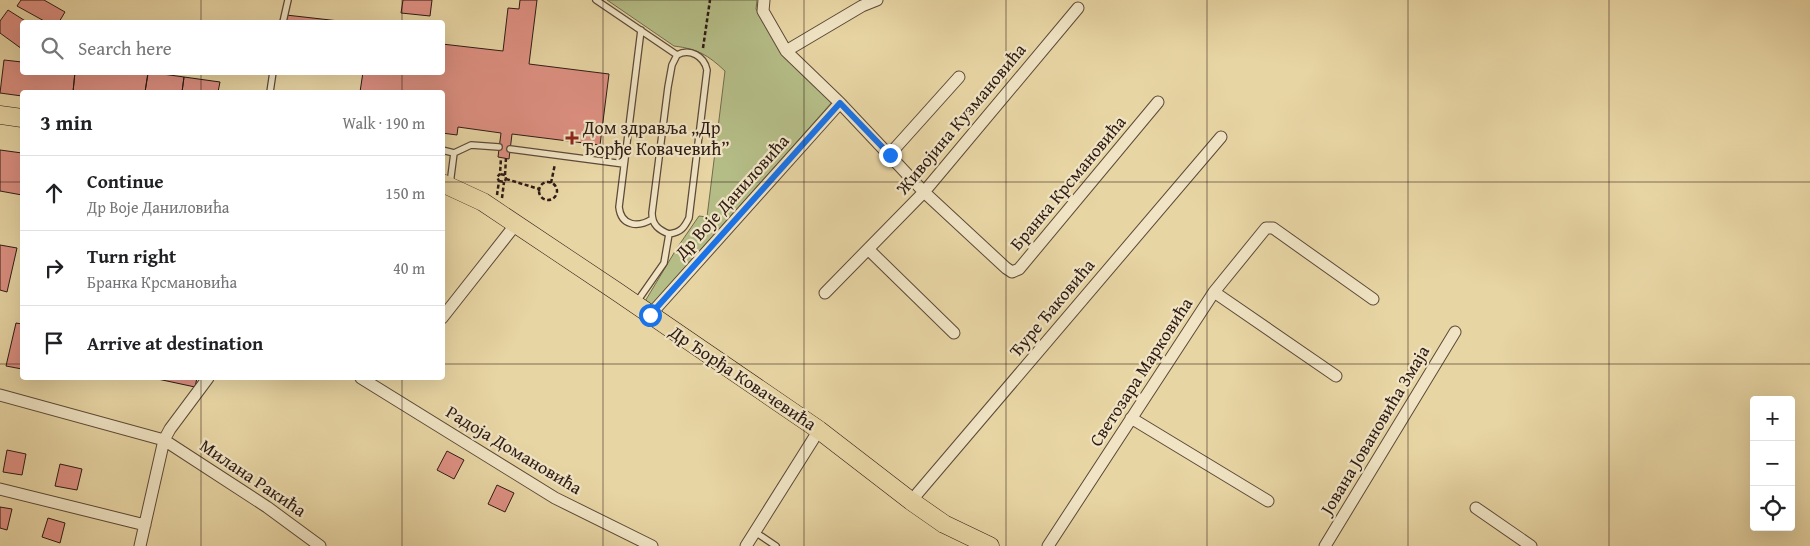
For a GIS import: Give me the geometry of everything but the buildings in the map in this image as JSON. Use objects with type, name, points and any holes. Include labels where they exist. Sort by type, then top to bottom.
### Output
[{"type":"main road","points":[[0,115],[20,118]]},
{"type":"main road","name":"Др Ђорђа Ковачевића","points":[[446,184],[483,202],[635,304],[819,430],[944,524],[990,546]]},
{"type":"street","name":"Бранка Крсмановића","points":[[764,0],[763,11],[786,51],[840,103],[924,192],[1012,272],[1019,269],[1158,102]]},
{"type":"street","points":[[786,51],[862,6],[877,0]]},
{"type":"street","name":"Живојина Кузмановића","points":[[825,294],[924,192],[1078,8]]},
{"type":"street","points":[[890,155],[959,77]]},
{"type":"street","name":"Др Воје Даниловића","points":[[650,315],[840,103]]},
{"type":"street","name":"Ђуре Ђаковића","points":[[911,501],[1221,137]]},
{"type":"street","points":[[445,314],[516,224]]},
{"type":"street","name":"Светозара Марковића","points":[[1048,546],[1214,292],[1266,228],[1273,228],[1373,299]]},
{"type":"street","points":[[869,250],[954,333]]},
{"type":"street","points":[[1214,292],[1336,376]]},
{"type":"street","name":"Јована Јовановића Змаја","points":[[1325,546],[1455,332]]},
{"type":"street","points":[[140,546],[164,440],[207,380]]},
{"type":"street","name":"Радоја Домановића","points":[[364,380],[555,498],[652,546]]},
{"type":"street","name":"Милана Ракића","points":[[0,395],[164,440],[267,507],[320,546]]},
{"type":"street","points":[[1131,418],[1268,501]]},
{"type":"street","points":[[746,546],[819,430]]},
{"type":"street","points":[[0,489],[145,525]]},
{"type":"street","points":[[1476,508],[1531,546]]},
{"type":"lane","points":[[283,20],[288,0]]},
{"type":"lane","points":[[596,0],[677,55]]},
{"type":"lane","points":[[641,30],[619,207],[620,214],[624,220],[638,225],[652,219]]},
{"type":"lane","points":[[681,52],[690,52],[701,58],[706,64],[707,70],[689,218],[682,229],[677,233],[669,234],[661,231],[652,219],[668,88],[672,65],[677,55],[681,52]]},
{"type":"lane","points":[[270,90],[273,75]]},
{"type":"lane","points":[[445,151],[454,153],[471,145],[499,147]]},
{"type":"lane","points":[[510,149],[624,164]]},
{"type":"lane","points":[[446,184],[454,153]]},
{"type":"lane","points":[[635,304],[664,264],[669,234]]},
{"type":"lane","points":[[755,532],[776,546]]},
{"type":"path","points":[[701,58],[710,0]]},
{"type":"path","points":[[551,183],[556,155]]},
{"type":"path","points":[[502,158],[500,174],[497,177],[499,181],[504,182],[506,179],[539,189]]},
{"type":"path","points":[[506,158],[506,179]]},
{"type":"path","points":[[500,174],[506,175]]},
{"type":"path","points":[[544,183],[551,183],[557,188],[556,197],[544,200],[539,194],[539,189],[544,183]]},
{"type":"green space","points":[[607,0],[757,0],[756,9],[779,49],[833,101],[650,307],[644,303],[677,248],[699,216],[707,217],[725,71],[702,54],[690,49],[674,46]]},
{"type":"place","name":"Дом здравља „Др Ђорђе Ковачевић”","points":[[572,138]]},
{"type":"route","points":[[650,315],[840,103],[890,155]]}]
